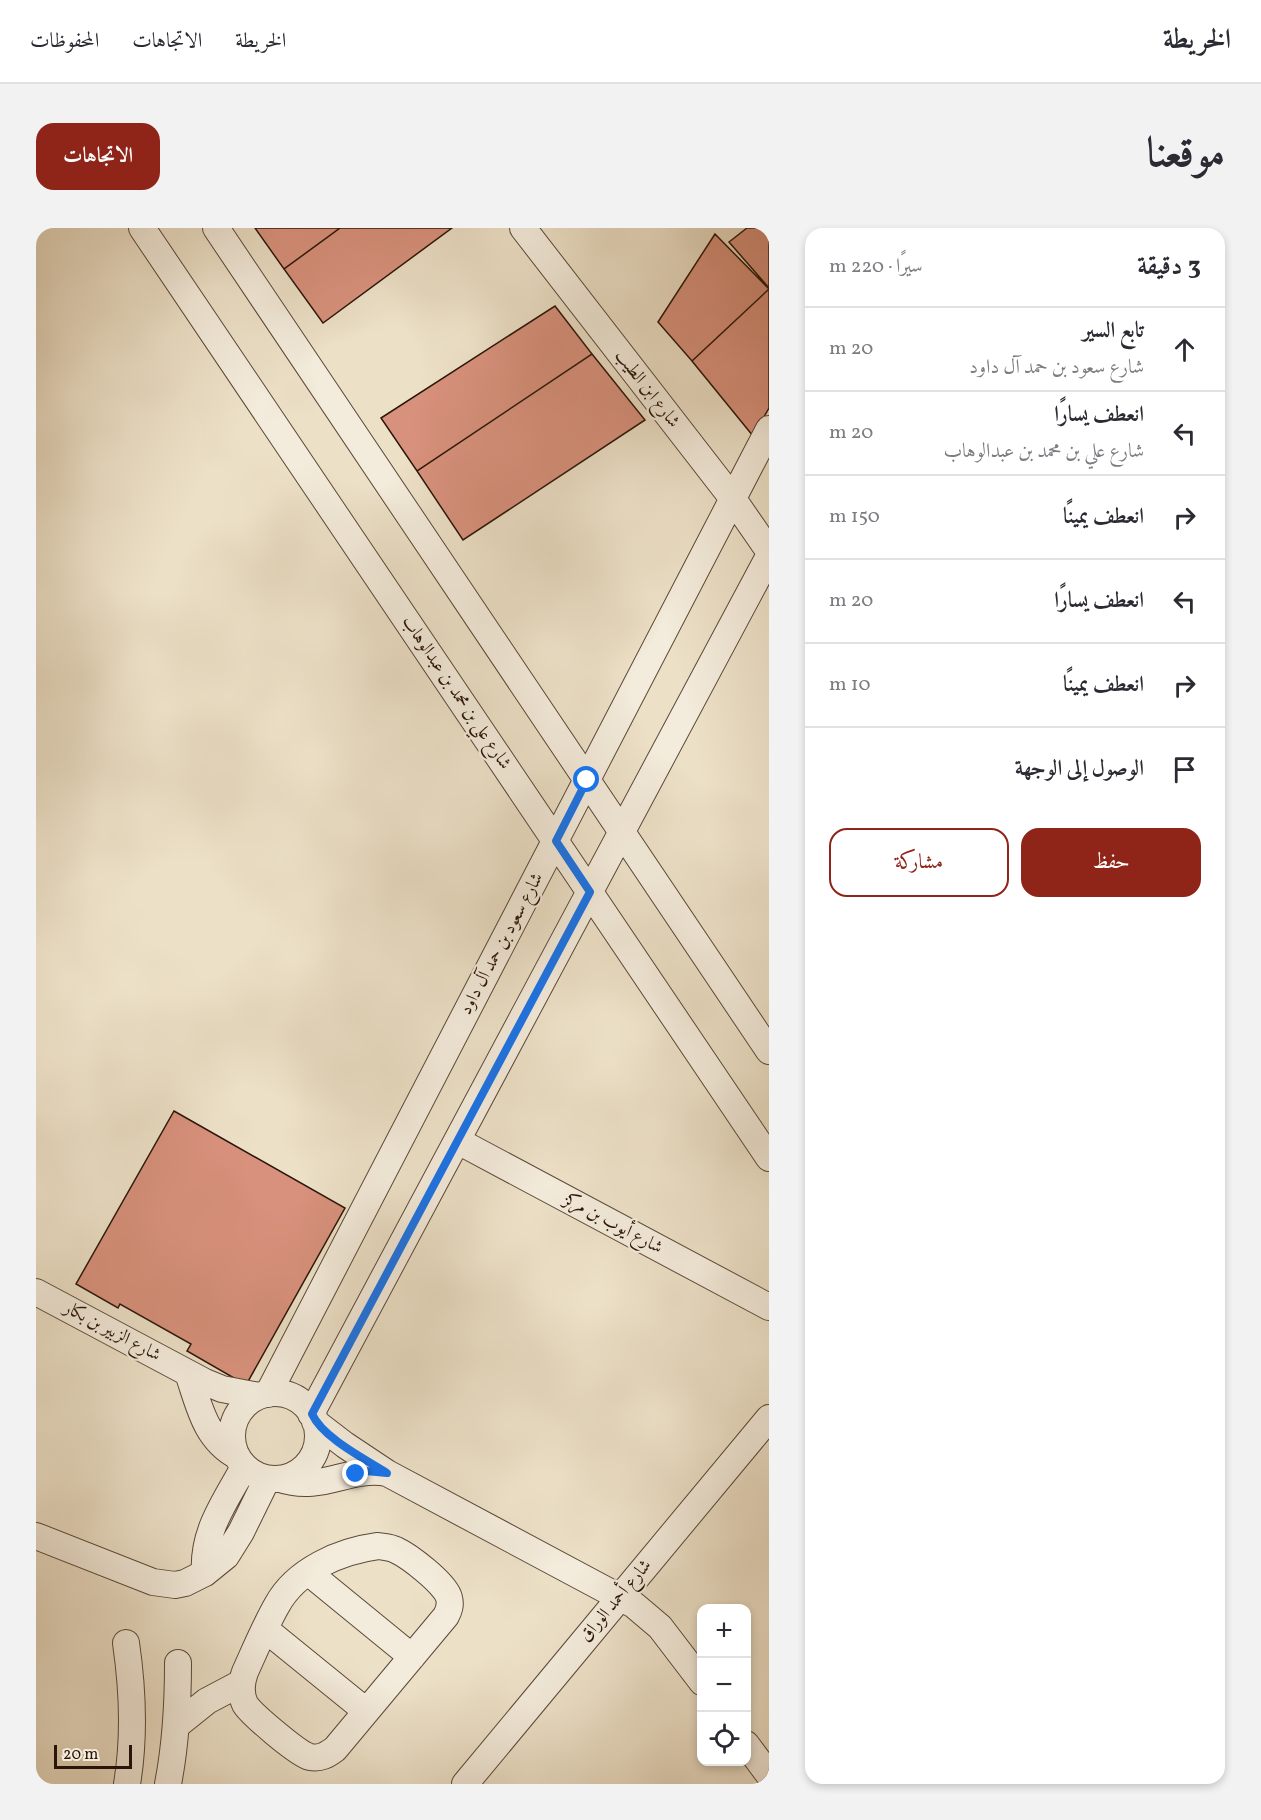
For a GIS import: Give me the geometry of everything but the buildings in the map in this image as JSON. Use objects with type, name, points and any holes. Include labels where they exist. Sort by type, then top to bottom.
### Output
[{"type":"street","name":"شارع علي بن محمد بن عبدالوهاب","points":[[142,228],[769,1158]]},
{"type":"street","points":[[216,228],[769,1051]]},
{"type":"street","name":"شارع ابن الطيب","points":[[523,228],[733,499],[769,551]]},
{"type":"street","name":"شارع سعود بن حمد آل داود","points":[[263,1395],[556,841],[769,429]]},
{"type":"street","points":[[36,1536],[153,1582],[185,1583],[205,1573],[226,1556],[274,1479],[294,1475],[307,1465],[315,1452],[318,1437],[314,1418],[458,1140],[769,556]]},
{"type":"street","name":"شارع أيوب بن مركز","points":[[458,1140],[769,1307]]},
{"type":"street","name":"شارع الزبير بن بكار","points":[[36,1292],[222,1389],[263,1395]]},
{"type":"street","points":[[188,1373],[206,1426],[212,1436],[255,1474],[310,1484],[366,1471],[387,1473]]},
{"type":"street","points":[[205,1573],[205,1545],[240,1462],[232,1443],[232,1428],[237,1415],[247,1403],[263,1395],[285,1395],[300,1402],[314,1418],[345,1445],[387,1473],[634,1605],[660,1627],[697,1675]]},
{"type":"street","name":"شارع أحمد الوراق","points":[[465,1784],[769,1418]]},
{"type":"street","points":[[368,1547],[387,1547],[404,1554],[441,1585],[450,1600],[446,1616],[412,1657],[327,1755],[318,1758],[308,1757],[298,1752],[252,1713],[246,1704],[241,1683],[266,1629],[277,1603],[308,1572],[335,1557],[368,1547]]},
{"type":"street","points":[[308,1572],[412,1657]]},
{"type":"street","points":[[266,1629],[366,1711]]},
{"type":"street","points":[[126,1642],[133,1703],[133,1731],[127,1780],[156,1784]]},
{"type":"street","points":[[168,1784],[175,1750],[178,1663]]},
{"type":"street","points":[[177,1725],[207,1701],[241,1683]]},
{"type":"street","points":[[751,1750],[769,1776]]},
{"type":"route","points":[[356,1474],[366,1471],[387,1473],[330,1434],[315,1422],[312,1414],[590,892],[556,841],[587,780]]}]
